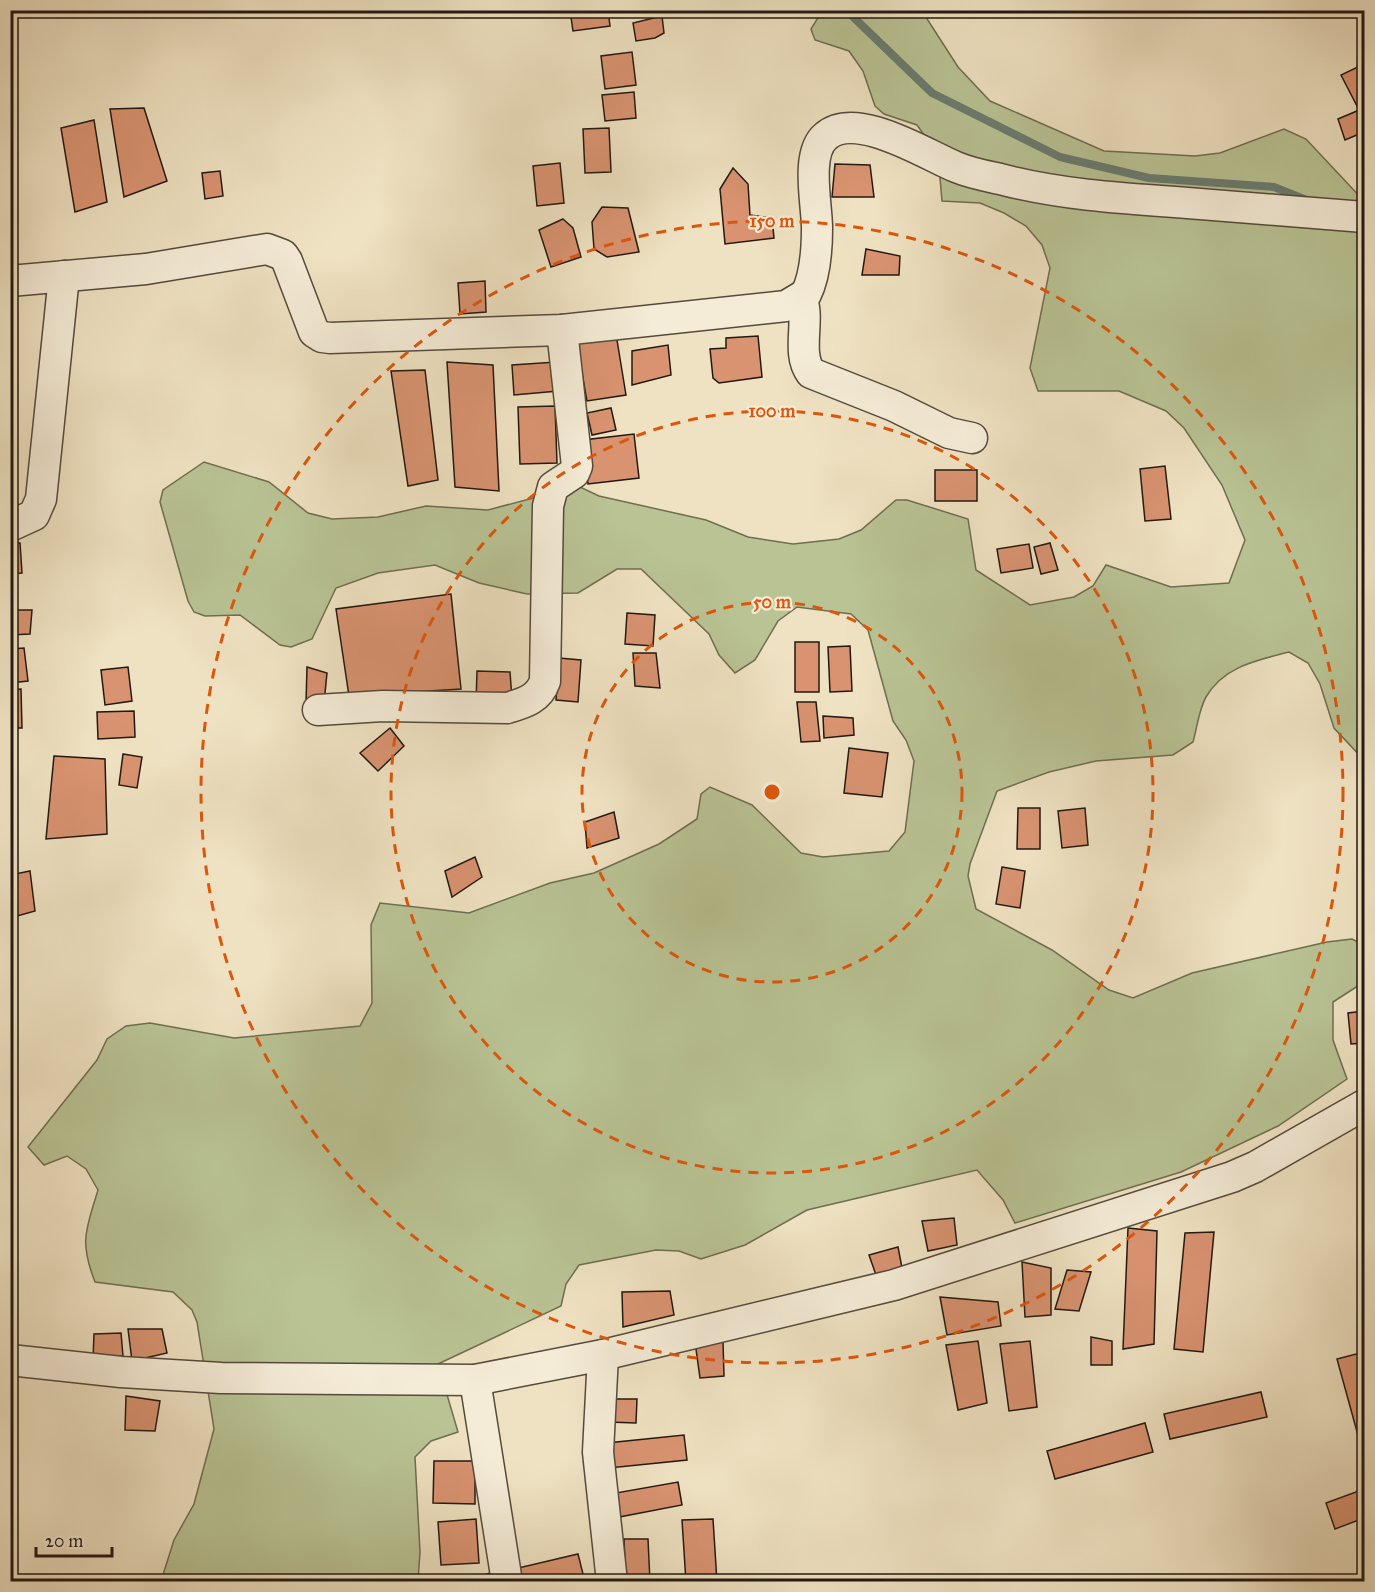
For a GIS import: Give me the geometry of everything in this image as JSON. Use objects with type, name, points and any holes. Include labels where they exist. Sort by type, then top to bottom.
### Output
[{"type":"street","points":[[10,281],[146,269],[267,249],[283,255],[287,261],[314,332],[322,337],[562,330],[786,306],[802,298],[812,276],[818,228],[814,183],[817,148],[827,134],[847,128],[861,128],[880,133],[959,169],[1010,182],[1088,196],[1365,217]]},
{"type":"street","points":[[10,526],[22,523],[34,515],[41,499],[64,276]]},
{"type":"street","points":[[802,298],[806,316],[805,358],[811,373],[894,406],[949,433],[972,438]]},
{"type":"street","points":[[318,710],[383,706],[507,708],[526,702],[541,691],[545,681],[548,506],[553,487],[574,473],[577,466],[562,330]]},
{"type":"street","points":[[10,1360],[121,1372],[221,1378],[475,1380],[603,1355],[894,1285],[1232,1177],[1255,1167],[1365,1105]]},
{"type":"street","points":[[603,1355],[598,1452],[612,1581]]},
{"type":"street","points":[[475,1380],[507,1581]]},
{"type":"green space","points":[[822,11],[922,11],[958,67],[990,101],[1104,151],[1195,156],[1220,153],[1284,129],[1306,139],[1364,201],[1364,760],[1334,728],[1320,684],[1308,663],[1289,652],[1265,658],[1232,671],[1213,686],[1202,707],[1193,742],[1173,755],[1096,761],[1049,772],[997,791],[970,864],[968,876],[976,909],[1052,950],[1109,990],[1133,998],[1192,973],[1327,942],[1352,939],[1364,945],[1364,982],[1333,1002],[1333,1040],[1347,1079],[1278,1126],[1181,1172],[1015,1223],[1003,1200],[977,1170],[807,1210],[745,1245],[701,1259],[679,1251],[656,1250],[579,1265],[566,1284],[561,1306],[438,1364],[458,1432],[431,1441],[415,1457],[420,1552],[418,1581],[161,1581],[174,1540],[194,1504],[214,1429],[197,1322],[192,1310],[173,1292],[95,1282],[87,1256],[86,1236],[98,1190],[86,1169],[67,1156],[44,1165],[28,1147],[97,1060],[107,1039],[126,1026],[150,1023],[234,1038],[360,1026],[372,1003],[371,925],[380,903],[469,913],[550,883],[594,873],[659,844],[697,819],[701,794],[710,787],[752,805],[801,853],[823,857],[889,851],[905,832],[914,761],[906,740],[893,721],[868,630],[851,614],[797,607],[778,621],[755,660],[735,673],[719,655],[709,634],[641,569],[617,569],[578,593],[527,594],[479,583],[435,565],[378,573],[336,588],[312,639],[291,647],[280,645],[240,615],[205,616],[194,612],[188,601],[160,502],[163,490],[204,462],[269,482],[308,513],[332,519],[378,517],[426,506],[488,510],[578,486],[599,496],[706,520],[748,537],[793,544],[839,539],[861,530],[896,500],[907,500],[968,519],[976,570],[1030,605],[1074,597],[1093,586],[1106,565],[1171,587],[1229,583],[1245,540],[1222,485],[1184,428],[1166,411],[1119,391],[1038,391],[1030,368],[1050,268],[1042,245],[1026,226],[1004,213],[980,203],[942,201],[938,155],[917,125],[884,114],[875,106],[863,71],[849,51],[815,40],[811,29]]},
{"type":"building","points":[[570,10],[608,10],[610,26],[573,31]]},
{"type":"building","points":[[662,16],[664,33],[655,38],[636,41],[633,23]]},
{"type":"building","points":[[632,52],[636,85],[605,89],[601,56]]},
{"type":"building","points":[[1364,64],[1364,102],[1357,106],[1341,75]]},
{"type":"building","points":[[634,92],[636,118],[605,121],[602,95]]},
{"type":"building","points":[[144,108],[167,181],[124,197],[110,109]]},
{"type":"building","points":[[1364,108],[1364,132],[1345,140],[1338,119]]},
{"type":"building","points":[[94,120],[107,202],[75,212],[61,128]]},
{"type":"building","points":[[609,128],[611,172],[585,173],[583,129]]},
{"type":"building","points":[[560,163],[564,203],[537,206],[533,166]]},
{"type":"building","points":[[835,164],[870,165],[874,197],[832,197]]},
{"type":"building","points":[[733,168],[748,184],[750,215],[772,218],[774,238],[725,244],[720,189]]},
{"type":"building","points":[[220,171],[223,196],[205,199],[202,173]]},
{"type":"building","points":[[602,207],[628,208],[639,252],[607,257],[594,249],[592,222]]},
{"type":"building","points":[[563,219],[573,228],[581,257],[551,267],[539,230]]},
{"type":"building","points":[[866,249],[900,256],[899,275],[862,275]]},
{"type":"building","points":[[485,281],[486,312],[460,314],[458,283]]},
{"type":"building","points":[[616,334],[626,395],[587,401],[576,340]]},
{"type":"building","points":[[758,336],[762,377],[719,383],[713,378],[710,349],[726,348],[726,338]]},
{"type":"building","points":[[668,345],[671,375],[632,385],[632,351]]},
{"type":"building","points":[[447,362],[493,365],[499,491],[455,487]]},
{"type":"building","points":[[556,362],[558,391],[514,395],[512,365]]},
{"type":"building","points":[[425,370],[438,480],[408,486],[391,371]]},
{"type":"building","points":[[555,406],[557,463],[520,464],[518,407]]},
{"type":"building","points":[[611,408],[616,430],[592,435],[587,413]]},
{"type":"building","points":[[634,434],[639,478],[588,484],[583,440]]},
{"type":"building","points":[[1165,466],[1171,519],[1145,521],[1140,469]]},
{"type":"building","points":[[935,470],[977,470],[977,501],[935,501]]},
{"type":"building","points":[[10,543],[20,543],[22,573],[10,574]]},
{"type":"building","points":[[1050,543],[1058,570],[1041,574],[1034,547]]},
{"type":"building","points":[[1029,544],[1033,568],[1001,573],[997,549]]},
{"type":"building","points":[[10,577],[12,577],[14,606],[10,606]]},
{"type":"building","points":[[451,594],[461,689],[349,696],[336,609]]},
{"type":"building","points":[[10,610],[32,610],[30,634],[10,635]]},
{"type":"building","points":[[627,613],[655,615],[653,646],[625,644]]},
{"type":"building","points":[[795,642],[819,642],[819,692],[795,692]]},
{"type":"building","points":[[850,646],[852,691],[830,692],[828,647]]},
{"type":"building","points":[[24,648],[28,681],[10,683],[10,649]]},
{"type":"building","points":[[633,653],[656,653],[660,688],[635,686]]},
{"type":"building","points":[[559,658],[581,660],[578,702],[556,700]]},
{"type":"building","points":[[128,667],[132,701],[105,705],[101,670]]},
{"type":"building","points":[[307,667],[327,673],[324,703],[306,703]]},
{"type":"building","points":[[477,671],[510,672],[512,699],[476,703]]},
{"type":"building","points":[[21,689],[22,728],[10,728],[10,690]]},
{"type":"building","points":[[797,702],[816,702],[820,741],[801,742]]},
{"type":"building","points":[[134,711],[135,737],[98,739],[97,712]]},
{"type":"building","points":[[823,716],[853,718],[854,735],[824,738]]},
{"type":"building","points":[[390,728],[404,746],[378,771],[360,753]]},
{"type":"building","points":[[849,748],[888,753],[882,797],[844,793]]},
{"type":"building","points":[[123,754],[142,757],[137,788],[119,785]]},
{"type":"building","points":[[54,756],[105,759],[107,834],[46,839]]},
{"type":"building","points":[[1018,808],[1040,808],[1040,849],[1017,849]]},
{"type":"building","points":[[1085,808],[1088,845],[1062,848],[1058,811]]},
{"type":"building","points":[[614,812],[619,838],[587,848],[585,822]]},
{"type":"building","points":[[475,857],[482,877],[452,897],[445,871]]},
{"type":"building","points":[[1002,867],[1025,871],[1020,908],[996,904]]},
{"type":"building","points":[[30,871],[35,911],[10,918],[10,875]]},
{"type":"building","points":[[1364,1011],[1364,1043],[1351,1044],[1348,1013]]},
{"type":"building","points":[[954,1218],[957,1245],[928,1251],[922,1221]]},
{"type":"building","points":[[1128,1228],[1157,1231],[1154,1344],[1123,1349]]},
{"type":"building","points":[[1214,1232],[1203,1352],[1174,1349],[1185,1233]]},
{"type":"building","points":[[898,1247],[902,1268],[876,1275],[869,1255]]},
{"type":"building","points":[[1022,1262],[1051,1268],[1051,1315],[1025,1317]]},
{"type":"building","points":[[1067,1270],[1091,1272],[1079,1311],[1055,1309]]},
{"type":"building","points":[[670,1291],[674,1315],[623,1327],[622,1292]]},
{"type":"building","points":[[940,1297],[998,1302],[1001,1326],[947,1335]]},
{"type":"building","points":[[128,1329],[162,1329],[167,1353],[132,1361]]},
{"type":"building","points":[[121,1333],[123,1356],[93,1359],[94,1334]]},
{"type":"building","points":[[709,1337],[723,1342],[724,1376],[700,1378],[695,1342]]},
{"type":"building","points":[[1091,1337],[1112,1341],[1112,1365],[1091,1365]]},
{"type":"building","points":[[978,1341],[987,1403],[958,1410],[946,1345]]},
{"type":"building","points":[[1030,1341],[1037,1407],[1009,1411],[1000,1344]]},
{"type":"building","points":[[1364,1352],[1364,1437],[1359,1439],[1337,1359]]},
{"type":"building","points":[[1261,1392],[1267,1417],[1170,1439],[1164,1414]]},
{"type":"building","points":[[126,1396],[160,1401],[155,1431],[125,1430]]},
{"type":"building","points":[[608,1399],[637,1399],[636,1423],[608,1422]]},
{"type":"building","points":[[1145,1423],[1153,1452],[1055,1479],[1047,1451]]},
{"type":"building","points":[[684,1435],[687,1460],[609,1468],[607,1443]]},
{"type":"building","points":[[434,1461],[475,1461],[475,1504],[433,1503]]},
{"type":"building","points":[[678,1482],[682,1505],[614,1518],[610,1494]]},
{"type":"building","points":[[1364,1489],[1364,1518],[1335,1529],[1326,1503]]},
{"type":"building","points":[[476,1519],[479,1563],[441,1565],[438,1522]]},
{"type":"building","points":[[713,1519],[717,1582],[686,1582],[682,1520]]},
{"type":"building","points":[[624,1539],[648,1539],[650,1582],[626,1582]]},
{"type":"building","points":[[578,1554],[585,1582],[518,1582],[514,1569]]},
{"type":"building","points":[[493,1572],[496,1582],[464,1582]]},
{"type":"waterway","points":[[846,10],[932,93],[1060,157],[1149,178],[1274,187],[1314,203]]}]
